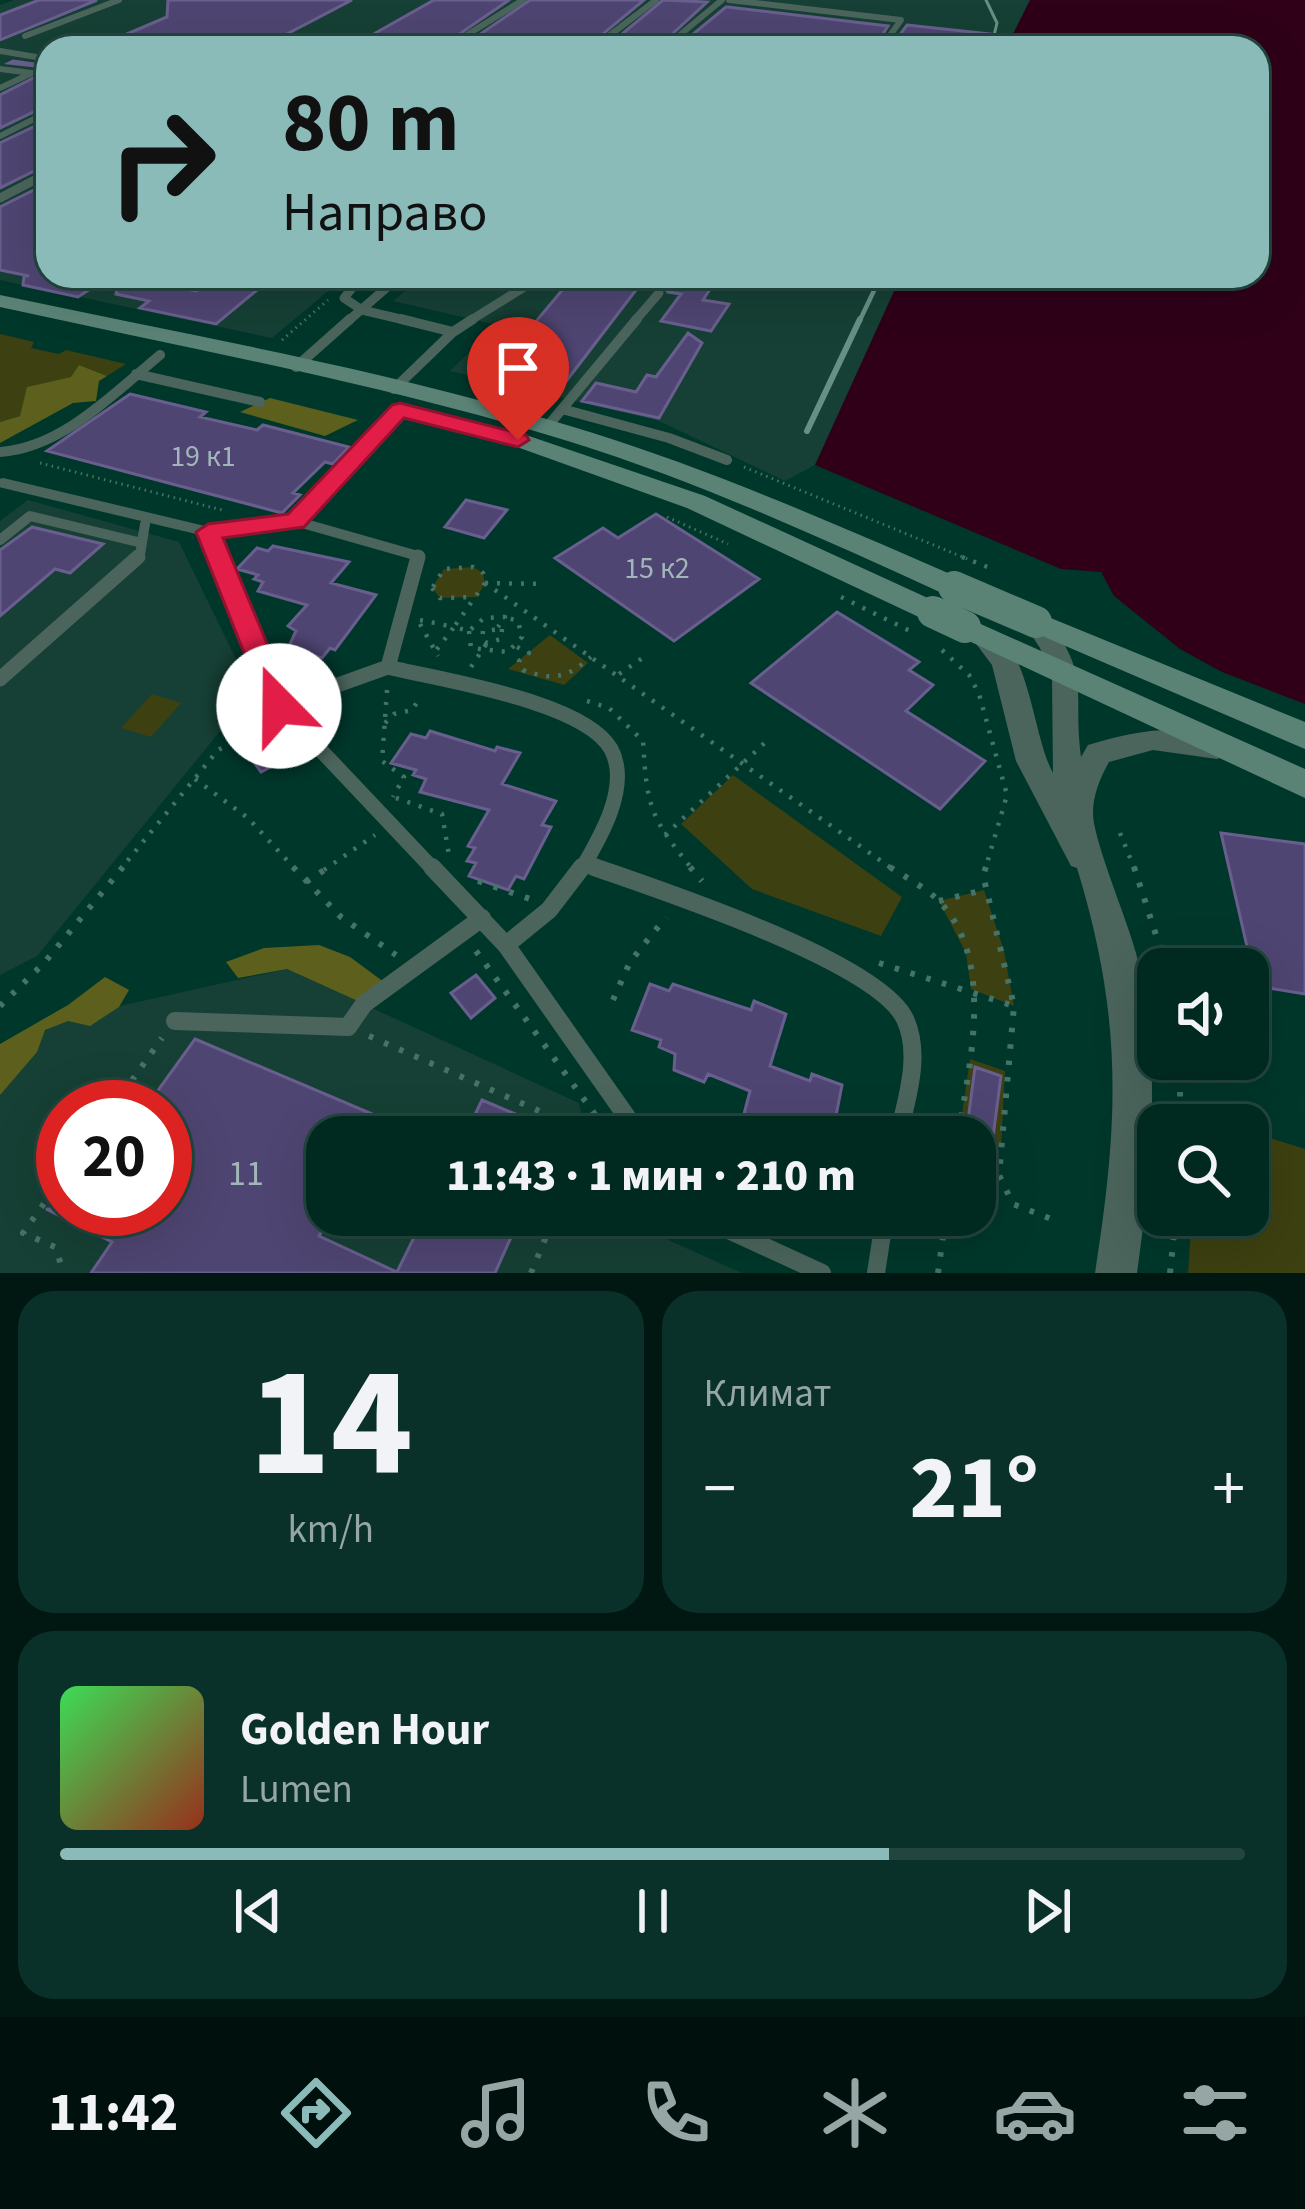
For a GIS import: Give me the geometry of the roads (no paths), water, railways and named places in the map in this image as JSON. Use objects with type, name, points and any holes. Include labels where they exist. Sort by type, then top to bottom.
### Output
[{"type":"main road","points":[[0,301],[296,367],[696,502],[926,630],[975,632],[1305,784]]},
{"type":"main road","points":[[0,319],[160,356],[397,399],[555,418],[1305,736]]},
{"type":"street","points":[[968,593],[990,605],[993,621],[975,632],[1005,662],[1031,761],[1088,827]]},
{"type":"street","points":[[1036,622],[1051,640],[1068,677],[1067,769],[1088,827]]},
{"type":"street","points":[[1116,1273],[1133,1123],[1132,1034],[1082,781],[1100,753],[1153,739],[1220,747]]},
{"type":"lane","points":[[25,36],[119,0]]},
{"type":"lane","points":[[465,36],[523,0]]},
{"type":"lane","points":[[609,36],[656,0]]},
{"type":"lane","points":[[679,36],[725,0],[786,3],[901,20],[889,36]]},
{"type":"lane","points":[[0,51],[36,58]]},
{"type":"lane","points":[[26,73],[36,68]]},
{"type":"lane","points":[[0,69],[32,74],[0,88]]},
{"type":"lane","points":[[0,136],[36,118]]},
{"type":"lane","points":[[0,198],[36,179]]},
{"type":"lane","points":[[352,288],[344,298],[362,310],[453,332]]},
{"type":"lane","points":[[296,367],[387,288]]},
{"type":"lane","points":[[286,522],[453,332],[523,288]]},
{"type":"lane","points":[[659,293],[555,418],[669,438],[728,460]]},
{"type":"lane","points":[[160,356],[51,437],[4,453],[2,484],[208,532],[286,522],[418,556],[388,667]]},
{"type":"lane","points":[[136,374],[260,402]]},
{"type":"lane","points":[[0,541],[30,516],[142,543]]},
{"type":"lane","points":[[0,679],[140,555],[145,524]]},
{"type":"lane","points":[[208,532],[278,713],[506,945],[626,1116]]},
{"type":"lane","points":[[278,713],[388,667],[519,701],[595,730],[606,741],[616,757],[616,786],[587,864],[548,911],[506,945]]},
{"type":"lane","points":[[587,864],[681,899],[856,976],[899,1009],[909,1032],[911,1063],[902,1116]]},
{"type":"lane","points":[[175,1021],[348,1027],[364,1004],[482,918]]},
{"type":"lane","points":[[742,1236],[822,1273]]},
{"type":"lane","points":[[876,1273],[882,1236]]},
{"type":"railway","points":[[986,0],[997,23],[994,36]]},
{"type":"railway","points":[[859,322],[875,288]]},
{"type":"railway","points":[[807,431],[860,319]]}]
